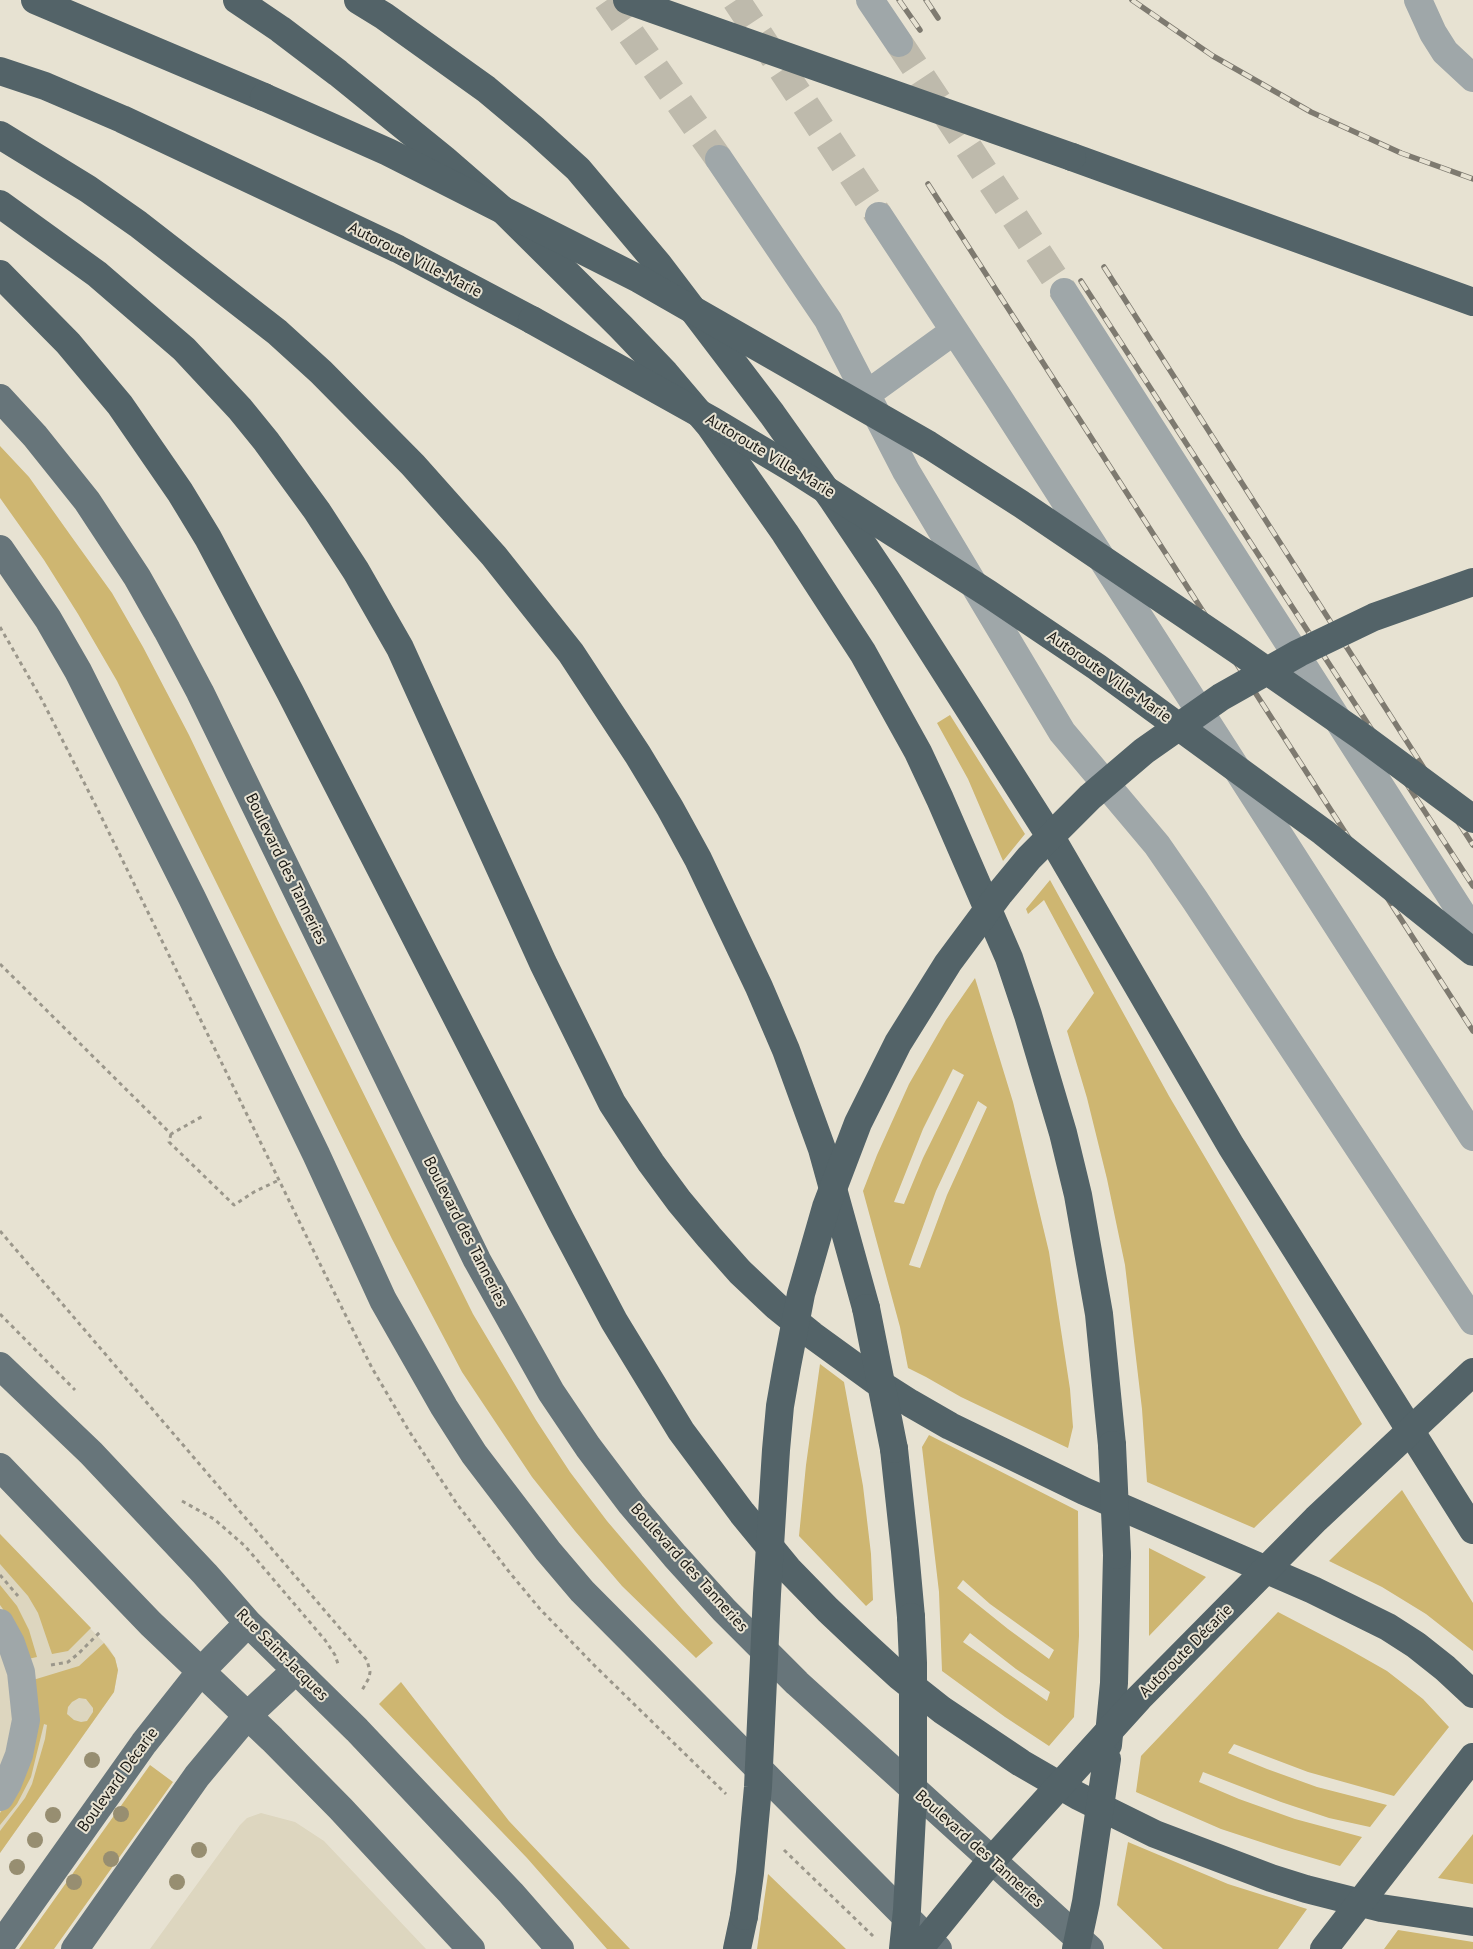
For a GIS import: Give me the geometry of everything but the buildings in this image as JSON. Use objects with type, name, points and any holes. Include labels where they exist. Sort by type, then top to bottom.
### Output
[{"type":"highway","points":[[35,0],[388,152],[639,279],[929,446],[1021,504],[1361,736],[1473,819]]},
{"type":"highway","points":[[237,0],[280,29],[338,73],[444,159],[505,212],[628,333],[665,373],[710,426],[790,540],[863,653],[918,752],[948,816],[1009,958],[1028,1015],[1063,1133],[1078,1195],[1099,1314],[1112,1445],[1117,1555],[1114,1682],[1107,1759],[1089,1884],[1076,1949]]},
{"type":"highway","points":[[358,0],[392,21],[486,89],[578,169],[658,264],[772,414],[834,500],[888,582],[1044,828],[1231,1146],[1473,1530]]},
{"type":"highway","points":[[627,0],[1072,157],[1473,302]]},
{"type":"highway","name":"Autoroute Ville-Marie","points":[[0,71],[45,86],[122,119],[398,249],[532,320],[706,417],[795,470],[965,578],[1097,667],[1315,827],[1473,952]]},
{"type":"highway","points":[[0,135],[88,189],[138,224],[234,297],[306,359],[368,418],[454,509],[571,653],[629,741],[670,808],[698,859],[759,987],[786,1050],[822,1149],[866,1308],[888,1415],[894,1449],[905,1552],[911,1617],[913,1682],[913,1796],[903,1949]]},
{"type":"highway","points":[[0,204],[97,274],[184,349],[245,416],[307,496],[356,571],[400,648],[543,963],[612,1103],[651,1163],[679,1201],[740,1272],[776,1306],[812,1335],[866,1375],[910,1403],[959,1430],[1084,1491],[1313,1590],[1388,1627],[1446,1668],[1473,1694]]},
{"type":"highway","points":[[0,274],[68,343],[120,405],[180,492],[208,538],[286,684],[614,1321],[681,1431],[736,1506],[788,1569],[863,1644],[942,1710],[1021,1763],[1078,1796],[1155,1834],[1271,1878],[1381,1908],[1473,1922]]},
{"type":"highway","points":[[737,1949],[750,1873],[758,1787],[772,1510],[780,1406],[787,1366],[801,1294],[826,1207],[858,1123],[898,1042],[948,963],[1000,893],[1029,858],[1090,797],[1144,751],[1254,676],[1374,617],[1473,582]]},
{"type":"highway","name":"Autoroute Décarie","points":[[919,1949],[984,1869],[1139,1698],[1324,1512],[1473,1372]]},
{"type":"highway","points":[[1324,1949],[1473,1757]]},
{"type":"main road","name":"Boulevard des Tanneries","points":[[0,398],[35,436],[86,501],[137,577],[163,622],[200,692],[477,1260],[551,1392],[588,1447],[631,1504],[675,1556],[724,1610],[790,1676],[1090,1949]]},
{"type":"main road","points":[[0,549],[48,619],[78,671],[209,933],[383,1300],[444,1407],[474,1454],[548,1551],[582,1591],[938,1949]]},
{"type":"main road","name":"Rue Saint-Jacques","points":[[0,1366],[91,1453],[248,1623],[364,1737],[511,1893],[560,1949]]},
{"type":"main road","points":[[0,1467],[151,1624],[341,1810],[471,1949]]},
{"type":"main road","name":"Boulevard Décarie","points":[[0,1946],[144,1742],[201,1672],[248,1623]]},
{"type":"main road","points":[[75,1949],[197,1776],[247,1716],[296,1670]]},
{"type":"lane","points":[[870,0],[899,43]]},
{"type":"lane","points":[[1418,0],[1444,52],[1473,78]]},
{"type":"lane","points":[[718,158],[828,320],[906,471],[1062,732],[1157,845],[1473,1322]]},
{"type":"lane","points":[[879,216],[1473,1137]]},
{"type":"lane","points":[[1064,292],[1473,931]]},
{"type":"lane","points":[[867,394],[954,332]]},
{"type":"lane","points":[[0,1623],[11,1642],[21,1672],[26,1720],[19,1755],[8,1783],[0,1797]]},
{"type":"path","points":[[0,964],[171,1134]]},
{"type":"path","points":[[203,1116],[171,1134],[168,1142],[234,1205],[254,1192],[279,1180]]},
{"type":"path","points":[[0,1231],[367,1660],[370,1672],[369,1678],[366,1686],[358,1695]]},
{"type":"path","name":"Rue Saint-Jacques","points":[[182,1501],[214,1519],[245,1546],[328,1644],[335,1655],[341,1676]]},
{"type":"path","points":[[54,1665],[68,1662],[100,1632]]},
{"type":"shaded area","points":[[0,446],[29,477],[112,593],[143,647],[189,735],[278,921],[473,1314],[536,1420],[570,1472],[607,1521],[713,1643],[696,1658],[622,1586],[575,1531],[532,1477],[462,1372],[392,1239],[117,681],[44,560],[0,498]]},
{"type":"shaded area","points":[[950,715],[1025,834],[1003,861],[968,779],[937,723]]},
{"type":"shaded area","points":[[1050,880],[1169,1096],[1362,1424],[1254,1528],[1147,1482],[1142,1409],[1125,1265],[1107,1179],[1087,1098],[1067,1031],[1094,993],[1044,900],[1028,914],[1026,909]]},
{"type":"shaded area","points":[[975,978],[1013,1102],[1049,1252],[1070,1389],[1073,1427],[1068,1448],[961,1397],[908,1368],[900,1327],[863,1191],[909,1084],[946,1020]],"holes":[[[953,1069],[964,1075],[923,1158],[904,1204],[894,1202],[923,1129]],[[978,1101],[987,1107],[947,1195],[920,1268],[909,1265],[936,1191]]]},
{"type":"shaded area","points":[[820,1364],[844,1382],[863,1486],[871,1554],[873,1600],[866,1606],[799,1536],[806,1465]]},
{"type":"shaded area","points":[[929,1435],[1078,1511],[1079,1636],[1074,1717],[1049,1746],[1005,1717],[942,1671],[939,1592],[922,1447]],"holes":[[[963,1580],[990,1604],[1054,1650],[1049,1659],[957,1588]],[[970,1633],[1016,1669],[1050,1692],[1047,1701],[963,1642]]]},
{"type":"shaded area","points":[[1402,1490],[1473,1603],[1473,1651],[1426,1614],[1382,1587],[1329,1561]]},
{"type":"shaded area","points":[[0,1534],[109,1648],[115,1658],[118,1670],[114,1692],[0,1853]]},
{"type":"shaded area","points":[[0,1534],[91,1628],[68,1651],[52,1654],[38,1613],[28,1596],[0,1564]]},
{"type":"shaded area","points":[[1149,1548],[1206,1577],[1149,1636]]},
{"type":"shaded area","points":[[0,1585],[17,1606],[29,1630],[37,1657],[28,1659],[13,1623],[0,1605]]},
{"type":"shaded area","points":[[1278,1612],[1387,1671],[1423,1699],[1449,1727],[1394,1796],[1308,1772],[1234,1744],[1228,1753],[1317,1787],[1387,1805],[1370,1827],[1329,1818],[1203,1772],[1199,1782],[1239,1799],[1295,1819],[1362,1837],[1340,1866],[1221,1829],[1136,1792],[1141,1756]]},
{"type":"shaded area","points":[[104,1643],[115,1658],[118,1670],[114,1692],[0,1853],[0,1831],[25,1798],[32,1784],[45,1739],[47,1725],[44,1724],[31,1777],[17,1804],[0,1825],[0,1813],[14,1793],[33,1680],[79,1666]],"holes":[[[79,1698],[86,1699],[93,1708],[93,1712],[87,1721],[74,1720],[67,1714],[68,1707],[72,1702]]]},
{"type":"shaded area","points":[[401,1682],[509,1821],[630,1949],[607,1949],[527,1858],[379,1704]]},
{"type":"shaded area","points":[[150,1765],[173,1782],[54,1949],[19,1949]]},
{"type":"shaded area","points":[[261,1813],[295,1822],[324,1841],[426,1949],[150,1949],[240,1825],[247,1818]]},
{"type":"shaded area","points":[[1473,1834],[1473,1884],[1438,1878]]},
{"type":"shaded area","points":[[1128,1842],[1228,1884],[1307,1909],[1278,1949],[1163,1949],[1117,1905]]},
{"type":"shaded area","points":[[768,1874],[846,1949],[757,1949]]},
{"type":"shaded area","points":[[1398,1930],[1473,1942],[1473,1949],[1384,1949]]},
{"type":"tunnel","points":[[607,0],[719,159]]},
{"type":"tunnel","points":[[736,0],[879,216]]},
{"type":"tunnel","points":[[899,43],[1064,292]]},
{"type":"railway","points":[[899,0],[920,30]]},
{"type":"railway","points":[[926,0],[938,18]]},
{"type":"railway","points":[[1132,0],[1213,56],[1311,112],[1401,153],[1473,179]]},
{"type":"railway","points":[[928,184],[1473,1031]]},
{"type":"railway","points":[[1104,267],[1473,845]]},
{"type":"railway","points":[[1081,281],[1473,886]]}]
